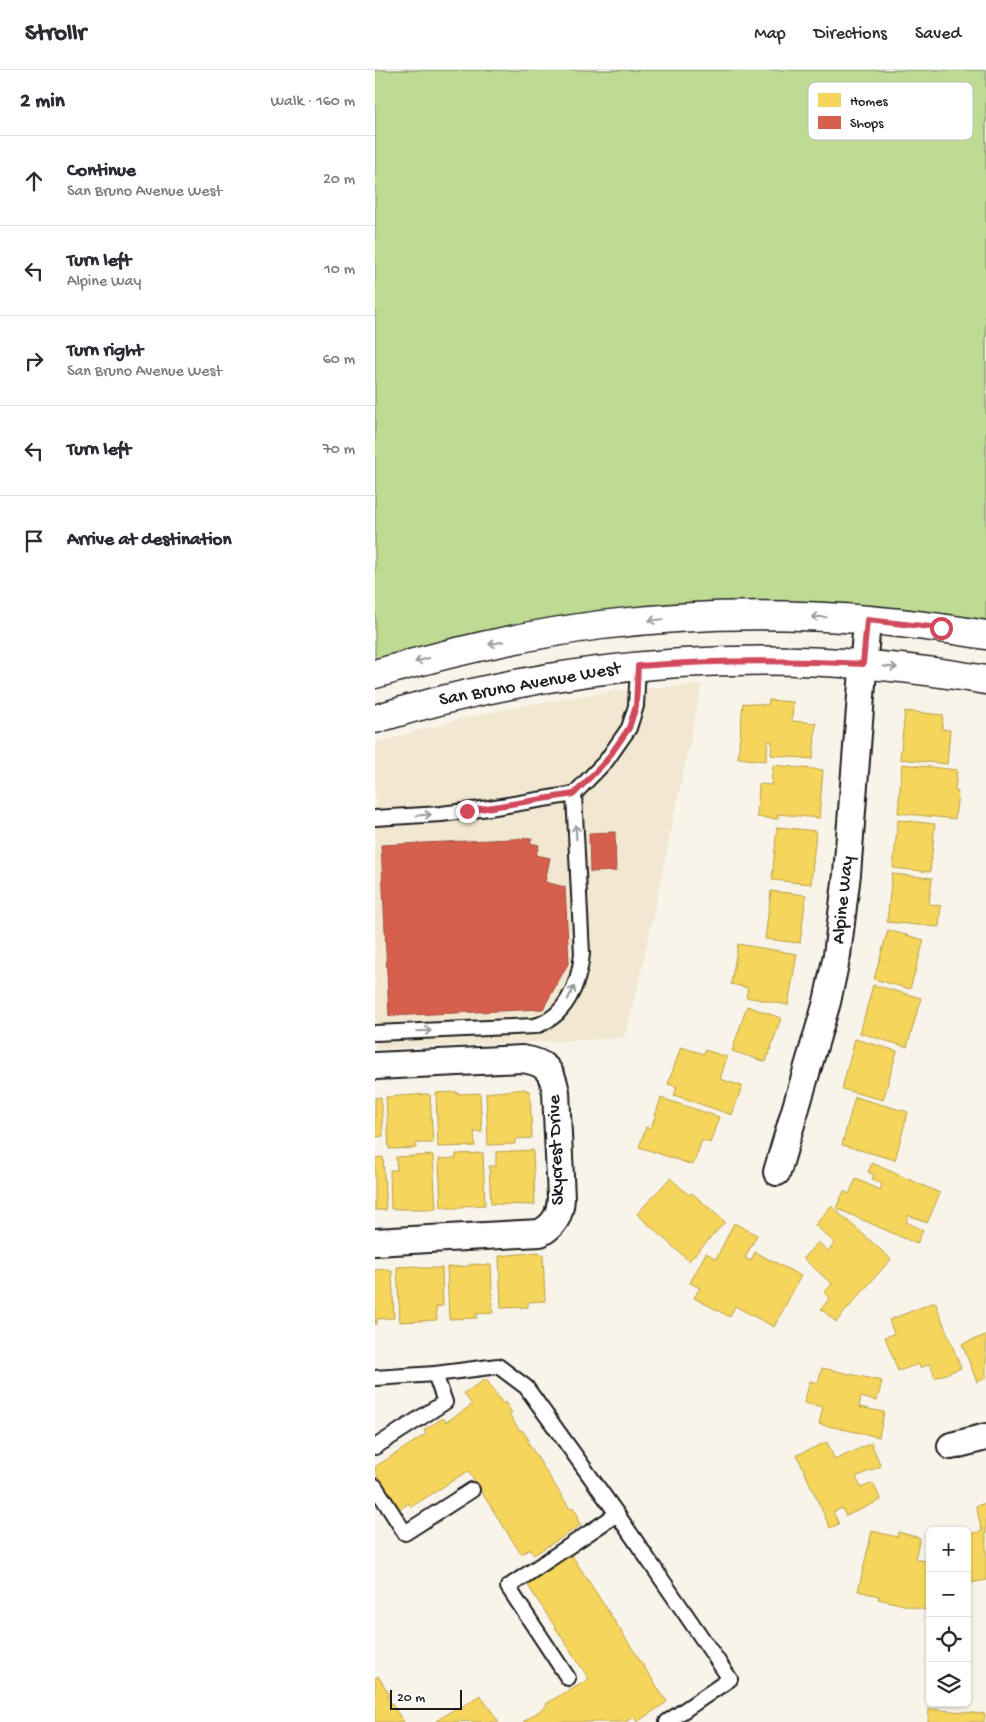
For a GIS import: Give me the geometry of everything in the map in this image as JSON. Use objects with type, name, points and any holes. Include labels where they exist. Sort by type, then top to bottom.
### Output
[{"type":"main road","points":[[375,674],[444,654],[547,633],[626,622],[678,618],[758,616],[867,620],[986,635]]},
{"type":"main road","name":"San Bruno Avenue West","points":[[375,719],[446,699],[499,687],[569,674],[638,666],[721,661],[794,661],[863,664],[986,680]]},
{"type":"street","name":"Alpine Way","points":[[777,1172],[827,1002],[837,955],[847,874],[867,620]]},
{"type":"street","name":"Skycrest Drive","points":[[375,1066],[522,1059],[539,1062],[552,1076],[556,1092],[561,1198],[561,1210],[557,1220],[540,1233],[375,1242]]},
{"type":"street","points":[[951,1446],[986,1438]]},
{"type":"lane","points":[[375,818],[467,811],[574,794],[606,761],[629,728],[636,706],[638,666]]},
{"type":"lane","points":[[375,1033],[535,1026],[544,1023],[558,1013],[574,987],[582,954],[574,794]]},
{"type":"lane","points":[[375,1378],[435,1374],[498,1366],[526,1387],[617,1514],[730,1679],[667,1722]]},
{"type":"lane","points":[[375,1447],[445,1402],[435,1374]]},
{"type":"lane","points":[[376,1488],[405,1534],[472,1490]]},
{"type":"lane","points":[[568,1678],[508,1587],[617,1514]]},
{"type":"shaded area","points":[[702,684],[641,973],[624,1038],[375,1049],[375,743],[460,719],[537,703],[615,691]]},
{"type":"green space","points":[[375,70],[986,70],[986,636],[599,625],[375,676]]},
{"type":"building: Homes","points":[[769,700],[793,702],[792,721],[816,723],[813,759],[771,755],[772,741],[768,741],[766,761],[738,758],[743,703],[768,705]]},
{"type":"building: Homes","points":[[905,711],[943,715],[942,729],[950,730],[947,764],[900,759]]},
{"type":"building: Homes","points":[[902,764],[957,770],[955,791],[958,792],[955,819],[898,813]]},
{"type":"building: Homes","points":[[773,765],[823,770],[819,818],[778,814],[778,819],[757,817],[759,784],[771,785]]},
{"type":"building: Homes","points":[[898,820],[935,824],[930,872],[893,868]]},
{"type":"building: Homes","points":[[777,827],[816,831],[811,884],[772,880]]},
{"type":"building: Homes","points":[[892,874],[932,878],[929,904],[941,906],[939,927],[887,922]]},
{"type":"building: Homes","points":[[771,891],[806,895],[800,943],[765,939]]},
{"type":"building: Homes","points":[[888,930],[924,940],[910,989],[874,979]]},
{"type":"building: Homes","points":[[738,944],[797,954],[788,1005],[746,997],[748,988],[731,984]]},
{"type":"building: Homes","points":[[873,985],[921,998],[907,1047],[860,1033]]},
{"type":"building: Homes","points":[[747,1006],[781,1018],[766,1062],[732,1051]]},
{"type":"building: Homes","points":[[855,1039],[897,1051],[883,1100],[842,1089]]},
{"type":"building: Homes","points":[[681,1047],[704,1054],[705,1050],[727,1057],[720,1079],[742,1086],[732,1115],[674,1095],[677,1087],[668,1084]]},
{"type":"building: Homes","points":[[526,1089],[526,1091],[530,1091],[532,1138],[515,1139],[515,1144],[488,1145],[486,1093]]},
{"type":"building: Homes","points":[[457,1092],[457,1094],[480,1093],[482,1132],[474,1132],[475,1146],[438,1147],[436,1093]]},
{"type":"building: Homes","points":[[430,1095],[433,1143],[416,1143],[416,1148],[389,1149],[386,1097]]},
{"type":"building: Homes","points":[[381,1097],[383,1136],[375,1137],[375,1098]]},
{"type":"building: Homes","points":[[855,1097],[908,1112],[895,1160],[842,1145]]},
{"type":"building: Homes","points":[[661,1098],[719,1117],[710,1143],[702,1140],[693,1165],[639,1147],[646,1127],[651,1128]]},
{"type":"building: Homes","points":[[533,1150],[535,1205],[491,1204],[489,1166],[496,1166],[496,1152]]},
{"type":"building: Homes","points":[[483,1153],[485,1205],[462,1206],[462,1208],[441,1207],[439,1159],[456,1158],[456,1154]]},
{"type":"building: Homes","points":[[433,1155],[436,1209],[391,1209],[390,1170],[397,1170],[396,1157]]},
{"type":"building: Homes","points":[[383,1157],[386,1210],[375,1210],[375,1158]]},
{"type":"building: Homes","points":[[872,1163],[940,1193],[927,1223],[909,1215],[906,1222],[923,1230],[917,1244],[836,1208],[844,1191],[849,1194],[856,1179],[880,1190],[882,1184],[872,1179],[874,1175],[868,1172]]},
{"type":"building: Homes","points":[[670,1178],[689,1195],[692,1193],[725,1222],[689,1261],[637,1214]]},
{"type":"building: Homes","points":[[831,1206],[891,1259],[836,1322],[821,1309],[830,1298],[824,1293],[832,1284],[803,1258],[818,1242],[828,1251],[835,1243],[815,1225]]},
{"type":"building: Homes","points":[[734,1223],[757,1235],[745,1258],[751,1261],[755,1252],[801,1276],[774,1327],[735,1306],[730,1317],[694,1298],[700,1288],[690,1283],[706,1253],[716,1259]]},
{"type":"building: Homes","points":[[539,1252],[539,1254],[543,1254],[545,1301],[528,1302],[528,1307],[501,1308],[499,1256]]},
{"type":"building: Homes","points":[[470,1264],[491,1265],[493,1313],[476,1314],[477,1318],[449,1319],[447,1267],[470,1266]]},
{"type":"building: Homes","points":[[418,1266],[419,1268],[442,1268],[443,1306],[436,1307],[437,1320],[400,1322],[397,1267]]},
{"type":"building: Homes","points":[[388,1269],[388,1271],[392,1271],[394,1318],[377,1319],[377,1324],[375,1324],[375,1270]]},
{"type":"building: Homes","points":[[935,1302],[961,1368],[935,1378],[930,1364],[920,1368],[919,1364],[898,1371],[885,1337],[894,1334],[889,1320]]},
{"type":"building: Homes","points":[[986,1335],[986,1378],[977,1382],[962,1344]]},
{"type":"building: Homes","points":[[822,1368],[882,1381],[877,1401],[861,1397],[859,1407],[884,1412],[879,1437],[819,1424],[823,1407],[804,1403],[810,1381],[818,1383]]},
{"type":"building: Homes","points":[[486,1379],[503,1404],[505,1402],[512,1413],[509,1414],[520,1431],[522,1430],[529,1440],[527,1441],[570,1509],[573,1507],[579,1517],[577,1519],[581,1525],[534,1555],[530,1549],[521,1554],[468,1471],[411,1507],[409,1503],[400,1509],[375,1471],[375,1467],[426,1434],[424,1430],[443,1418],[446,1422],[472,1405],[464,1393]]},
{"type":"building: Homes","points":[[827,1442],[835,1460],[871,1443],[881,1466],[856,1477],[861,1488],[873,1483],[881,1500],[846,1516],[842,1508],[833,1512],[839,1524],[830,1528],[797,1455]]},
{"type":"building: Homes","points":[[986,1503],[986,1580],[971,1583],[971,1534],[982,1531],[976,1506]]},
{"type":"building: Homes","points":[[872,1531],[897,1537],[898,1532],[920,1538],[915,1559],[926,1561],[926,1610],[878,1599],[879,1596],[858,1591]]},
{"type":"building: Homes","points":[[571,1554],[667,1702],[637,1722],[634,1717],[625,1722],[523,1722],[547,1706],[546,1704],[589,1679],[527,1584]]},
{"type":"building: Homes","points":[[378,1676],[390,1695],[387,1697],[404,1722],[375,1722],[375,1678]]},
{"type":"building: Homes","points":[[480,1695],[499,1722],[436,1721],[456,1708],[457,1710]]},
{"type":"building: Homes","points":[[929,1709],[985,1714],[984,1722],[928,1722]]},
{"type":"building: Shops","points":[[615,832],[616,871],[590,872],[589,833]]},
{"type":"building: Shops","points":[[532,838],[530,843],[539,845],[536,855],[550,858],[545,882],[565,887],[569,962],[543,1009],[389,1016],[381,845]]},
{"type":"route","points":[[467,811],[574,794],[606,761],[629,728],[636,706],[638,666],[774,660],[863,664],[867,620],[941,628]]}]
